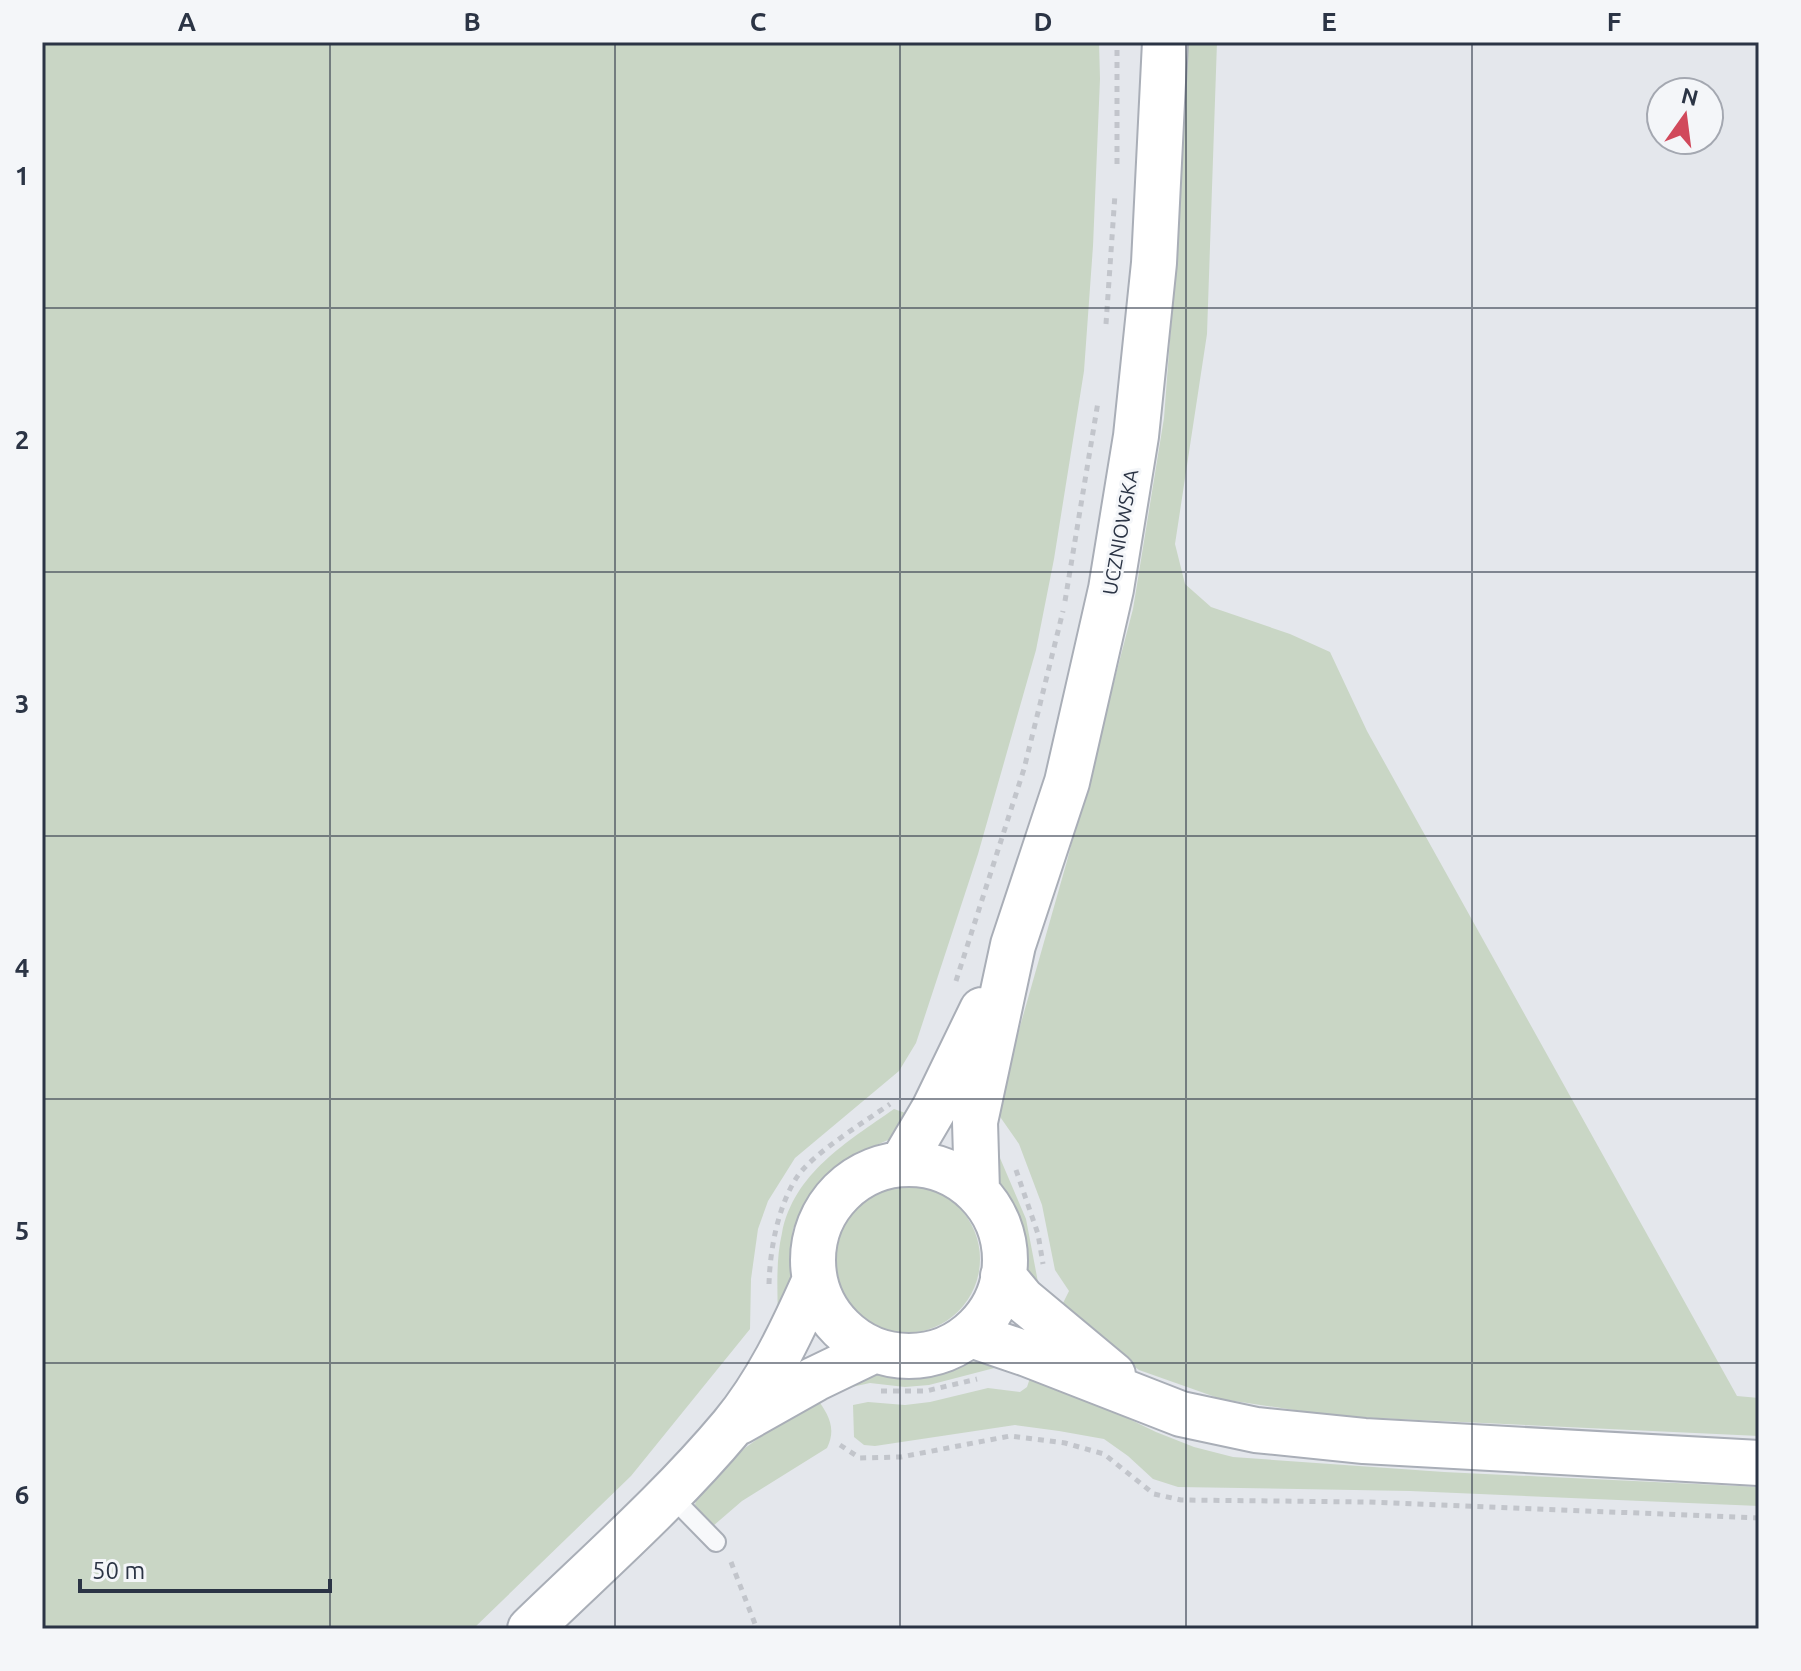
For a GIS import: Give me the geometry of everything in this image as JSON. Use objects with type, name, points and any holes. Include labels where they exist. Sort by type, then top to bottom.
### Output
[{"type":"main road","name":"UCZNIOWSKA","points":[[1155,42],[1160,107]]},
{"type":"main road","name":"UCZNIOWSKA","points":[[977,1191],[975,1122],[1013,945],[1067,782],[1111,589],[1136,436],[1154,263],[1165,42]]},
{"type":"main road","name":"UCZNIOWSKA","points":[[904,1160],[934,1109],[1013,945]]},
{"type":"main road","points":[[733,1425],[815,1379],[872,1371],[900,1356],[930,1354],[959,1343],[971,1335],[992,1309],[1003,1276],[1004,1251],[993,1210],[977,1191],[959,1177],[930,1165],[904,1160],[862,1176],[833,1203],[818,1231],[812,1256],[813,1284],[825,1311],[872,1371]]},
{"type":"main road","points":[[1003,1276],[1023,1300],[1143,1400]]},
{"type":"main road","points":[[530,1629],[669,1494],[733,1425],[784,1349],[813,1284]]},
{"type":"main road","points":[[971,1335],[1181,1414],[1218,1424],[1312,1437],[1759,1463]]},
{"type":"lane","points":[[669,1494],[716,1542]]},
{"type":"path","points":[[1117,42],[1117,173]]},
{"type":"path","points":[[1105,330],[1116,189]]},
{"type":"path","points":[[952,994],[1024,769],[1065,601],[1099,392]]},
{"type":"path","points":[[769,1286],[773,1238],[798,1176],[819,1156],[901,1096],[934,1109]]},
{"type":"path","points":[[1015,1167],[1038,1234],[1045,1279],[1057,1295],[1046,1319]]},
{"type":"path","points":[[872,1371],[926,1391],[984,1379]]},
{"type":"path","points":[[840,1445],[860,1458],[901,1457],[1010,1436],[1065,1443],[1104,1454],[1154,1494],[1181,1500],[1367,1502],[1759,1518]]},
{"type":"path","points":[[716,1542],[733,1565],[757,1629]]},
{"type":"green space","points":[[42,42],[1099,42],[1093,246],[1084,371],[1054,559],[1036,650],[978,854],[916,1043],[899,1071],[795,1158],[768,1201],[758,1229],[751,1279],[750,1329],[631,1476],[473,1629],[42,1629]]},
{"type":"green space","points":[[1187,42],[1217,42],[1207,334],[1175,544],[1185,584],[1211,607],[1290,634],[1330,652],[1367,731],[1737,1396],[1759,1398],[1759,1436],[1334,1416],[1221,1399],[1139,1370],[1059,1311],[1069,1291],[1055,1270],[1042,1205],[1019,1144],[996,1111],[1067,861],[1133,609],[1164,418],[1181,193]]},
{"type":"green space","points":[[894,1109],[914,1116],[897,1136],[854,1155],[828,1174],[808,1198],[793,1229],[791,1286],[778,1326],[780,1244],[788,1212],[798,1193],[810,1176],[841,1147]]},
{"type":"green space","points":[[994,1144],[1026,1219],[1041,1298],[1025,1273],[1016,1223],[989,1167]]},
{"type":"green space","points":[[906,1185],[934,1191],[958,1207],[974,1231],[980,1259],[974,1287],[958,1311],[934,1327],[906,1333],[878,1327],[854,1311],[838,1287],[832,1259],[838,1231],[854,1207],[878,1191]]},
{"type":"green space","points":[[967,1361],[1006,1365],[929,1385],[905,1387],[870,1383],[847,1388],[875,1372],[906,1377],[939,1372]]},
{"type":"green space","points":[[1032,1372],[1156,1432],[1194,1447],[1233,1457],[1444,1472],[1759,1487],[1759,1506],[1410,1491],[1178,1487],[1153,1479],[1104,1439],[1059,1431],[1015,1425],[875,1446],[864,1445],[854,1437],[853,1405],[868,1402],[905,1405],[930,1402],[988,1388],[1020,1392],[1027,1387]]},
{"type":"green space","points":[[816,1397],[830,1421],[831,1434],[827,1448],[742,1501],[713,1526],[695,1505],[697,1496],[745,1448]]}]
